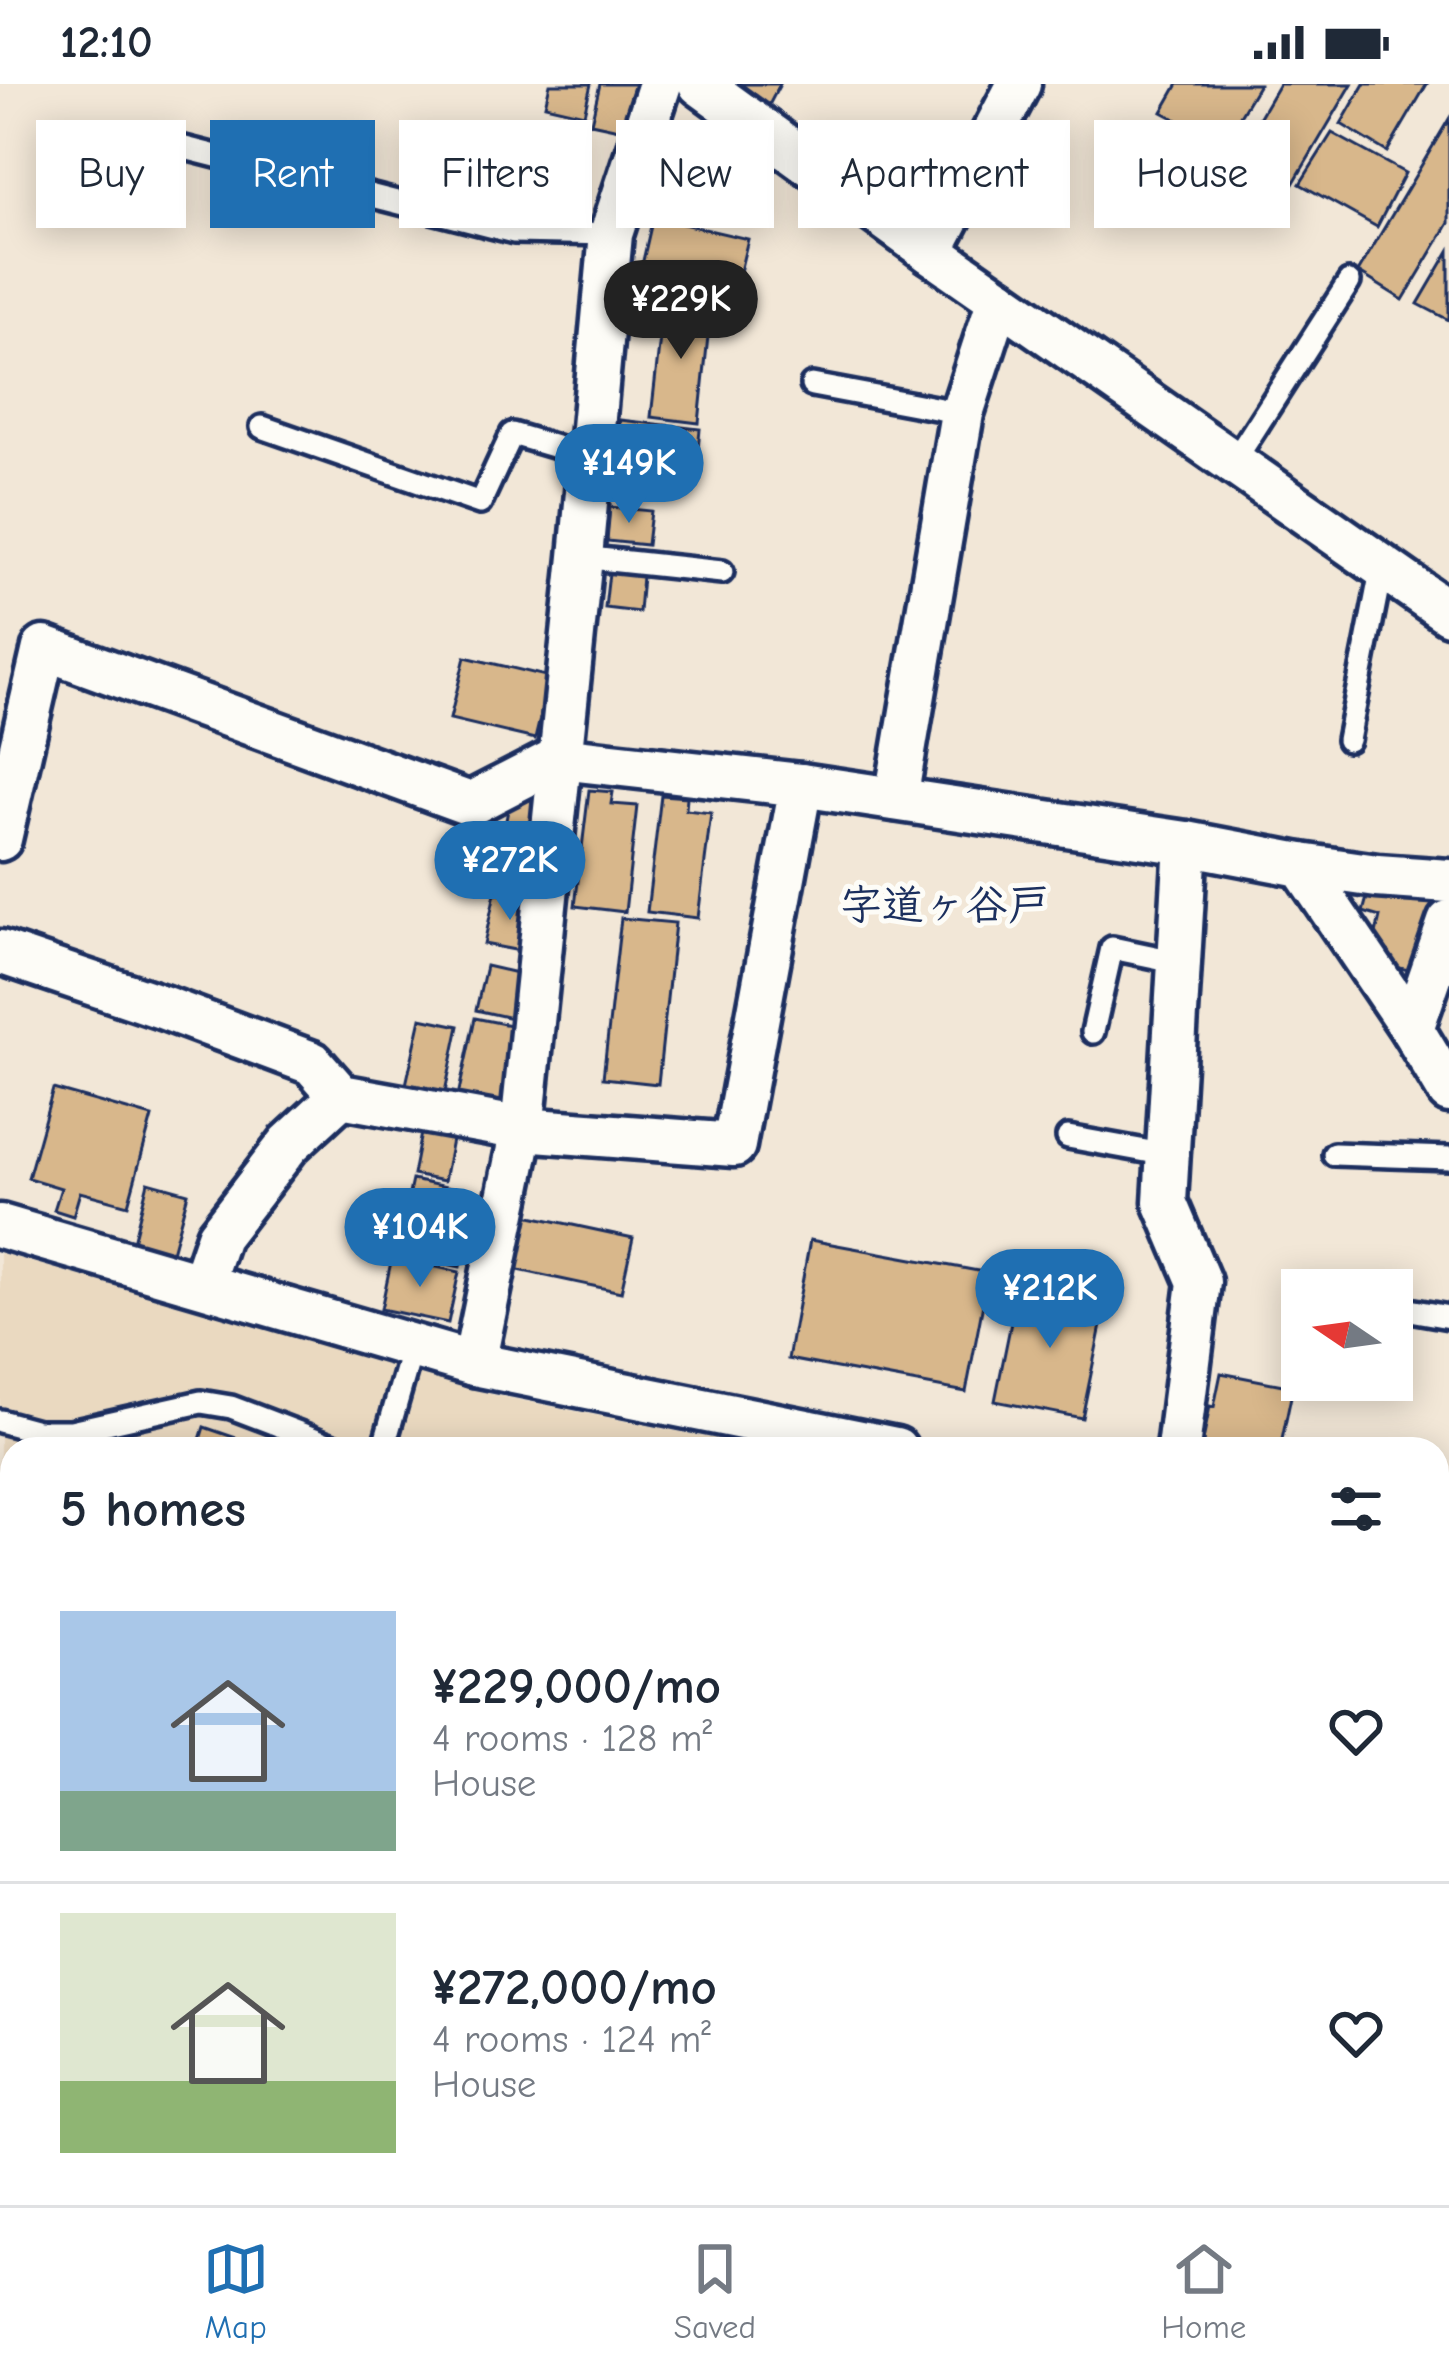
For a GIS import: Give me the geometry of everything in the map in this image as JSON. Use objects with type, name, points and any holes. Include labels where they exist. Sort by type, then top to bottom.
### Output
[{"type":"street","points":[[474,1364],[523,1130],[610,234],[660,84]]},
{"type":"street","points":[[700,84],[931,252],[1449,613]]},
{"type":"street","points":[[931,252],[1019,84]]},
{"type":"street","points":[[896,799],[962,413],[999,299]]},
{"type":"street","points":[[0,839],[44,648],[470,804],[559,758],[801,784],[1301,865],[1449,881]]},
{"type":"street","points":[[0,952],[162,1006],[312,1064],[341,1096],[523,1130],[734,1145],[801,784]]},
{"type":"street","points":[[1179,1437],[1198,1282],[1165,1202],[1186,843]]},
{"type":"street","points":[[1301,865],[1449,1091]]},
{"type":"street","points":[[1412,1029],[1445,949]]},
{"type":"street","points":[[202,1283],[218,1236],[289,1144],[341,1096]]},
{"type":"street","points":[[0,1226],[474,1364],[836,1437]]},
{"type":"lane","points":[[186,148],[514,232],[610,234]]},
{"type":"lane","points":[[1233,463],[1349,282]]},
{"type":"lane","points":[[812,385],[962,413]]},
{"type":"lane","points":[[262,427],[480,503],[512,434],[590,457]]},
{"type":"lane","points":[[581,557],[722,572]]},
{"type":"lane","points":[[1348,740],[1382,566]]},
{"type":"lane","points":[[1093,1033],[1112,948],[1179,962]]},
{"type":"lane","points":[[1068,1137],[1168,1155]]},
{"type":"lane","points":[[1334,1154],[1449,1158]]},
{"type":"lane","points":[[1413,1311],[1449,1317]]},
{"type":"lane","points":[[386,1437],[412,1348]]},
{"type":"lane","points":[[1,1426],[71,1431],[201,1402],[231,1407],[310,1437]]},
{"type":"shaded area","points":[[0,1253],[494,1395],[706,1437],[0,1437]]},
{"type":"building","points":[[550,84],[591,84],[584,114],[545,105]]},
{"type":"building","points":[[600,84],[639,84],[631,120],[616,120],[616,128],[592,120]]},
{"type":"building","points":[[737,84],[780,84],[768,107],[735,89]]},
{"type":"building","points":[[1178,84],[1259,84],[1237,120],[1177,120],[1162,112]]},
{"type":"building","points":[[1279,84],[1352,84],[1293,184],[1290,120],[1258,120]]},
{"type":"building","points":[[1364,84],[1427,84],[1387,152],[1341,124]]},
{"type":"building","points":[[1449,119],[1449,223],[1403,300],[1358,272]]},
{"type":"building","points":[[1332,133],[1405,173],[1377,227],[1300,184]]},
{"type":"building","points":[[650,228],[700,228],[748,239],[734,296],[640,274]]},
{"type":"building","points":[[1449,251],[1449,320],[1418,304]]},
{"type":"building","points":[[664,302],[711,307],[699,423],[651,417]]},
{"type":"building","points":[[620,420],[700,429],[695,480],[615,472]]},
{"type":"building","points":[[610,507],[651,511],[647,545],[607,541]]},
{"type":"building","points":[[609,573],[642,576],[639,612],[605,608]]},
{"type":"building","points":[[465,657],[550,677],[535,739],[450,719]]},
{"type":"building","points":[[589,790],[613,792],[611,804],[637,806],[625,912],[575,906]]},
{"type":"building","points":[[511,794],[547,801],[538,844],[503,836]]},
{"type":"building","points":[[661,795],[687,797],[686,810],[711,813],[698,918],[647,912]]},
{"type":"building","points":[[503,844],[541,852],[532,894],[494,885]]},
{"type":"building","points":[[495,893],[535,902],[525,952],[484,944]]},
{"type":"building","points":[[1368,894],[1395,901],[1397,894],[1438,904],[1420,973],[1384,964],[1388,951],[1373,947],[1380,917],[1363,912]]},
{"type":"building","points":[[621,918],[675,923],[658,1084],[603,1078]]},
{"type":"building","points":[[486,966],[525,975],[516,1019],[476,1010]]},
{"type":"building","points":[[421,1018],[459,1026],[442,1106],[403,1098]]},
{"type":"building","points":[[475,1018],[525,1028],[506,1116],[456,1105]]},
{"type":"building","points":[[53,1089],[152,1117],[128,1205],[80,1192],[73,1216],[54,1210],[61,1188],[28,1178]]},
{"type":"building","points":[[421,1133],[452,1140],[444,1181],[413,1175]]},
{"type":"building","points":[[412,1180],[475,1193],[460,1267],[396,1253]]},
{"type":"building","points":[[148,1182],[188,1193],[172,1252],[133,1242]]},
{"type":"building","points":[[526,1215],[633,1238],[621,1292],[514,1269]]},
{"type":"building","points":[[810,1240],[989,1273],[966,1392],[788,1359]]},
{"type":"building","points":[[392,1257],[459,1272],[448,1323],[381,1309]]},
{"type":"building","points":[[1019,1283],[1106,1301],[1082,1418],[995,1401]]},
{"type":"building","points":[[1221,1373],[1281,1385],[1281,1401],[1290,1401],[1283,1437],[1204,1437],[1210,1406],[1214,1407]]},
{"type":"building","points":[[204,1427],[233,1437],[201,1437]]},
{"type":"district","name":"字道ヶ谷戸","points":[[945,905]]}]
